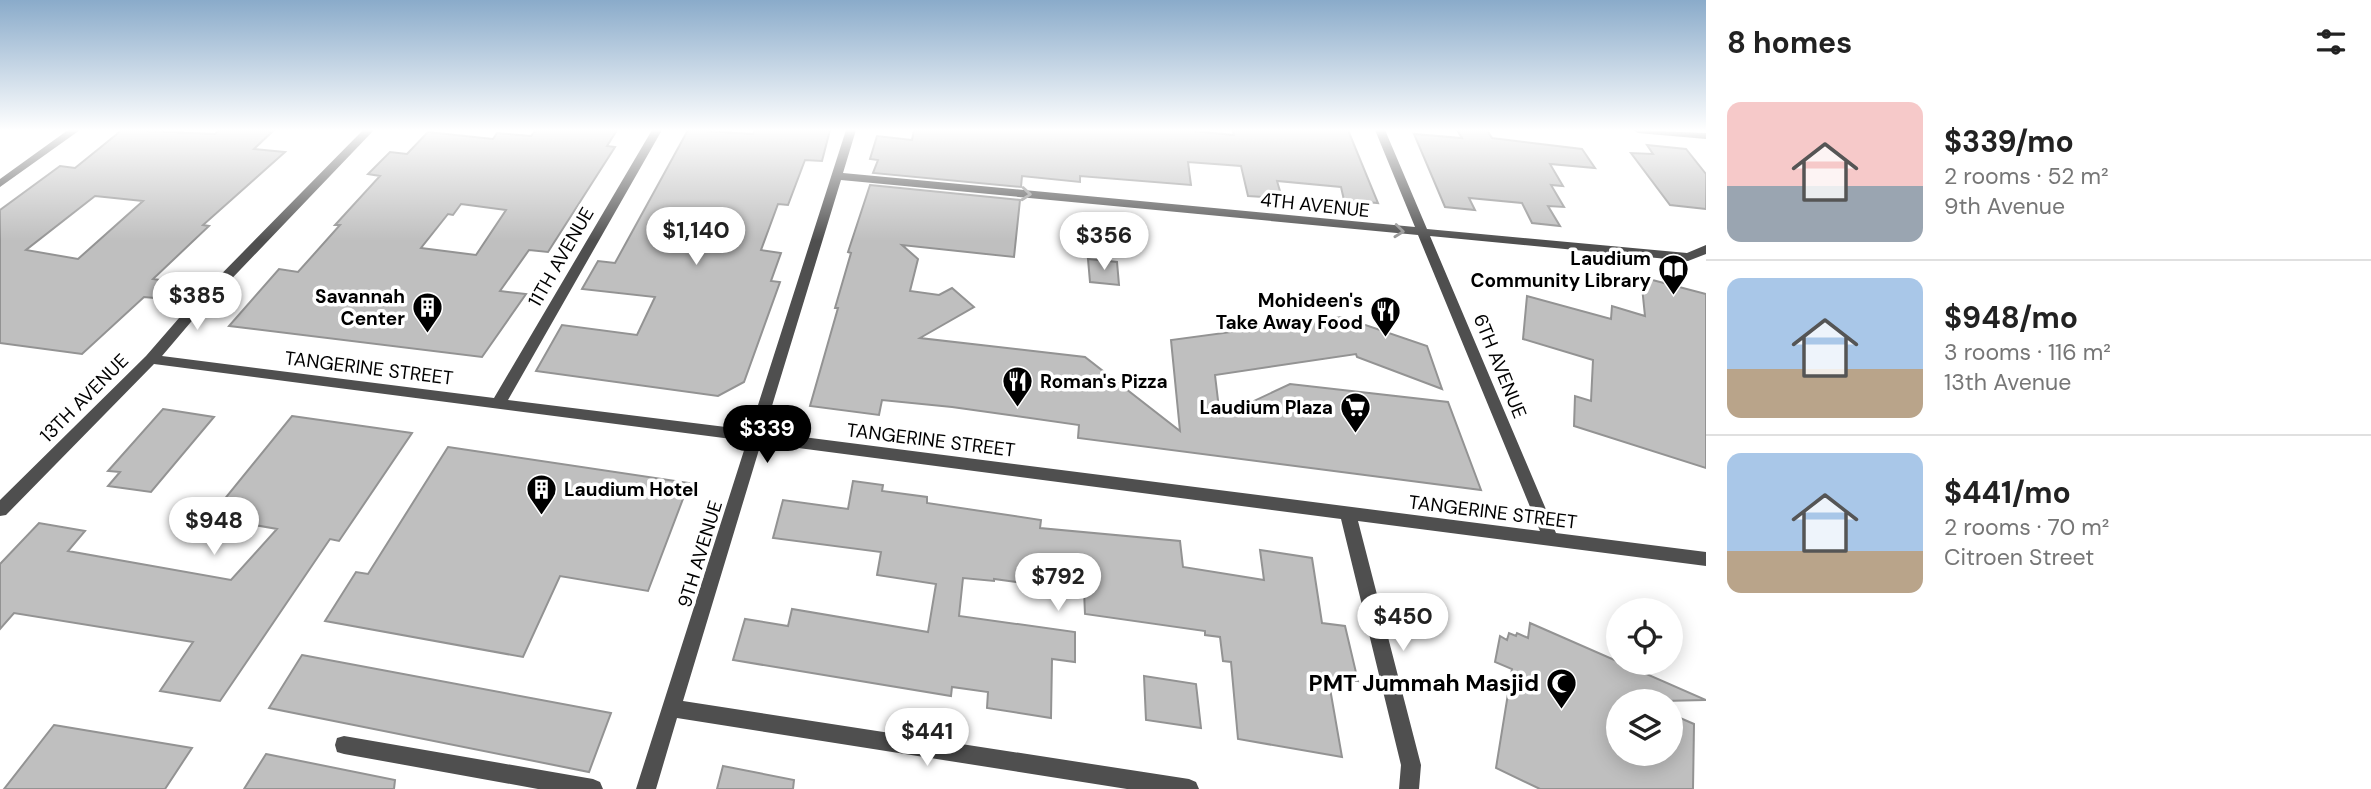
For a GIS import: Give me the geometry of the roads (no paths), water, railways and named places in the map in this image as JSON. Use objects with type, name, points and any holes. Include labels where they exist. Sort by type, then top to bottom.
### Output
[{"type":"street","points":[[0,184],[24,167]]},
{"type":"street","name":"13TH AVENUE","points":[[0,510],[151,359],[191,313],[333,167]]},
{"type":"street","name":"11TH AVENUE","points":[[498,404],[636,167]]},
{"type":"street","name":"9TH AVENUE","points":[[646,789],[839,167]]},
{"type":"street","name":"6TH AVENUE","points":[[1396,167],[1551,539]]},
{"type":"street","name":"4TH AVENUE","points":[[836,176],[1688,257],[1706,249]]},
{"type":"street","name":"TANGERINE STREET","points":[[151,359],[1706,559]]},
{"type":"street","points":[[1349,514],[1411,765],[1409,789]]},
{"type":"street","points":[[672,708],[1189,789]]},
{"type":"street","points":[[344,745],[593,789]]},
{"type":"place","name":"Laudium Community Library","points":[[1674,296]]},
{"type":"place","name":"Savannah Center","points":[[428,334]]},
{"type":"place","name":"Mohideen's Take Away Food","points":[[1386,338]]},
{"type":"place","name":"Roman's Pizza","points":[[1017,408]]},
{"type":"place","name":"Laudium Plaza","points":[[1356,434]]},
{"type":"place","name":"Laudium Hotel","points":[[541,516]]},
{"type":"place","name":"PMT Jummah Masjid","points":[[1562,710]]}]
